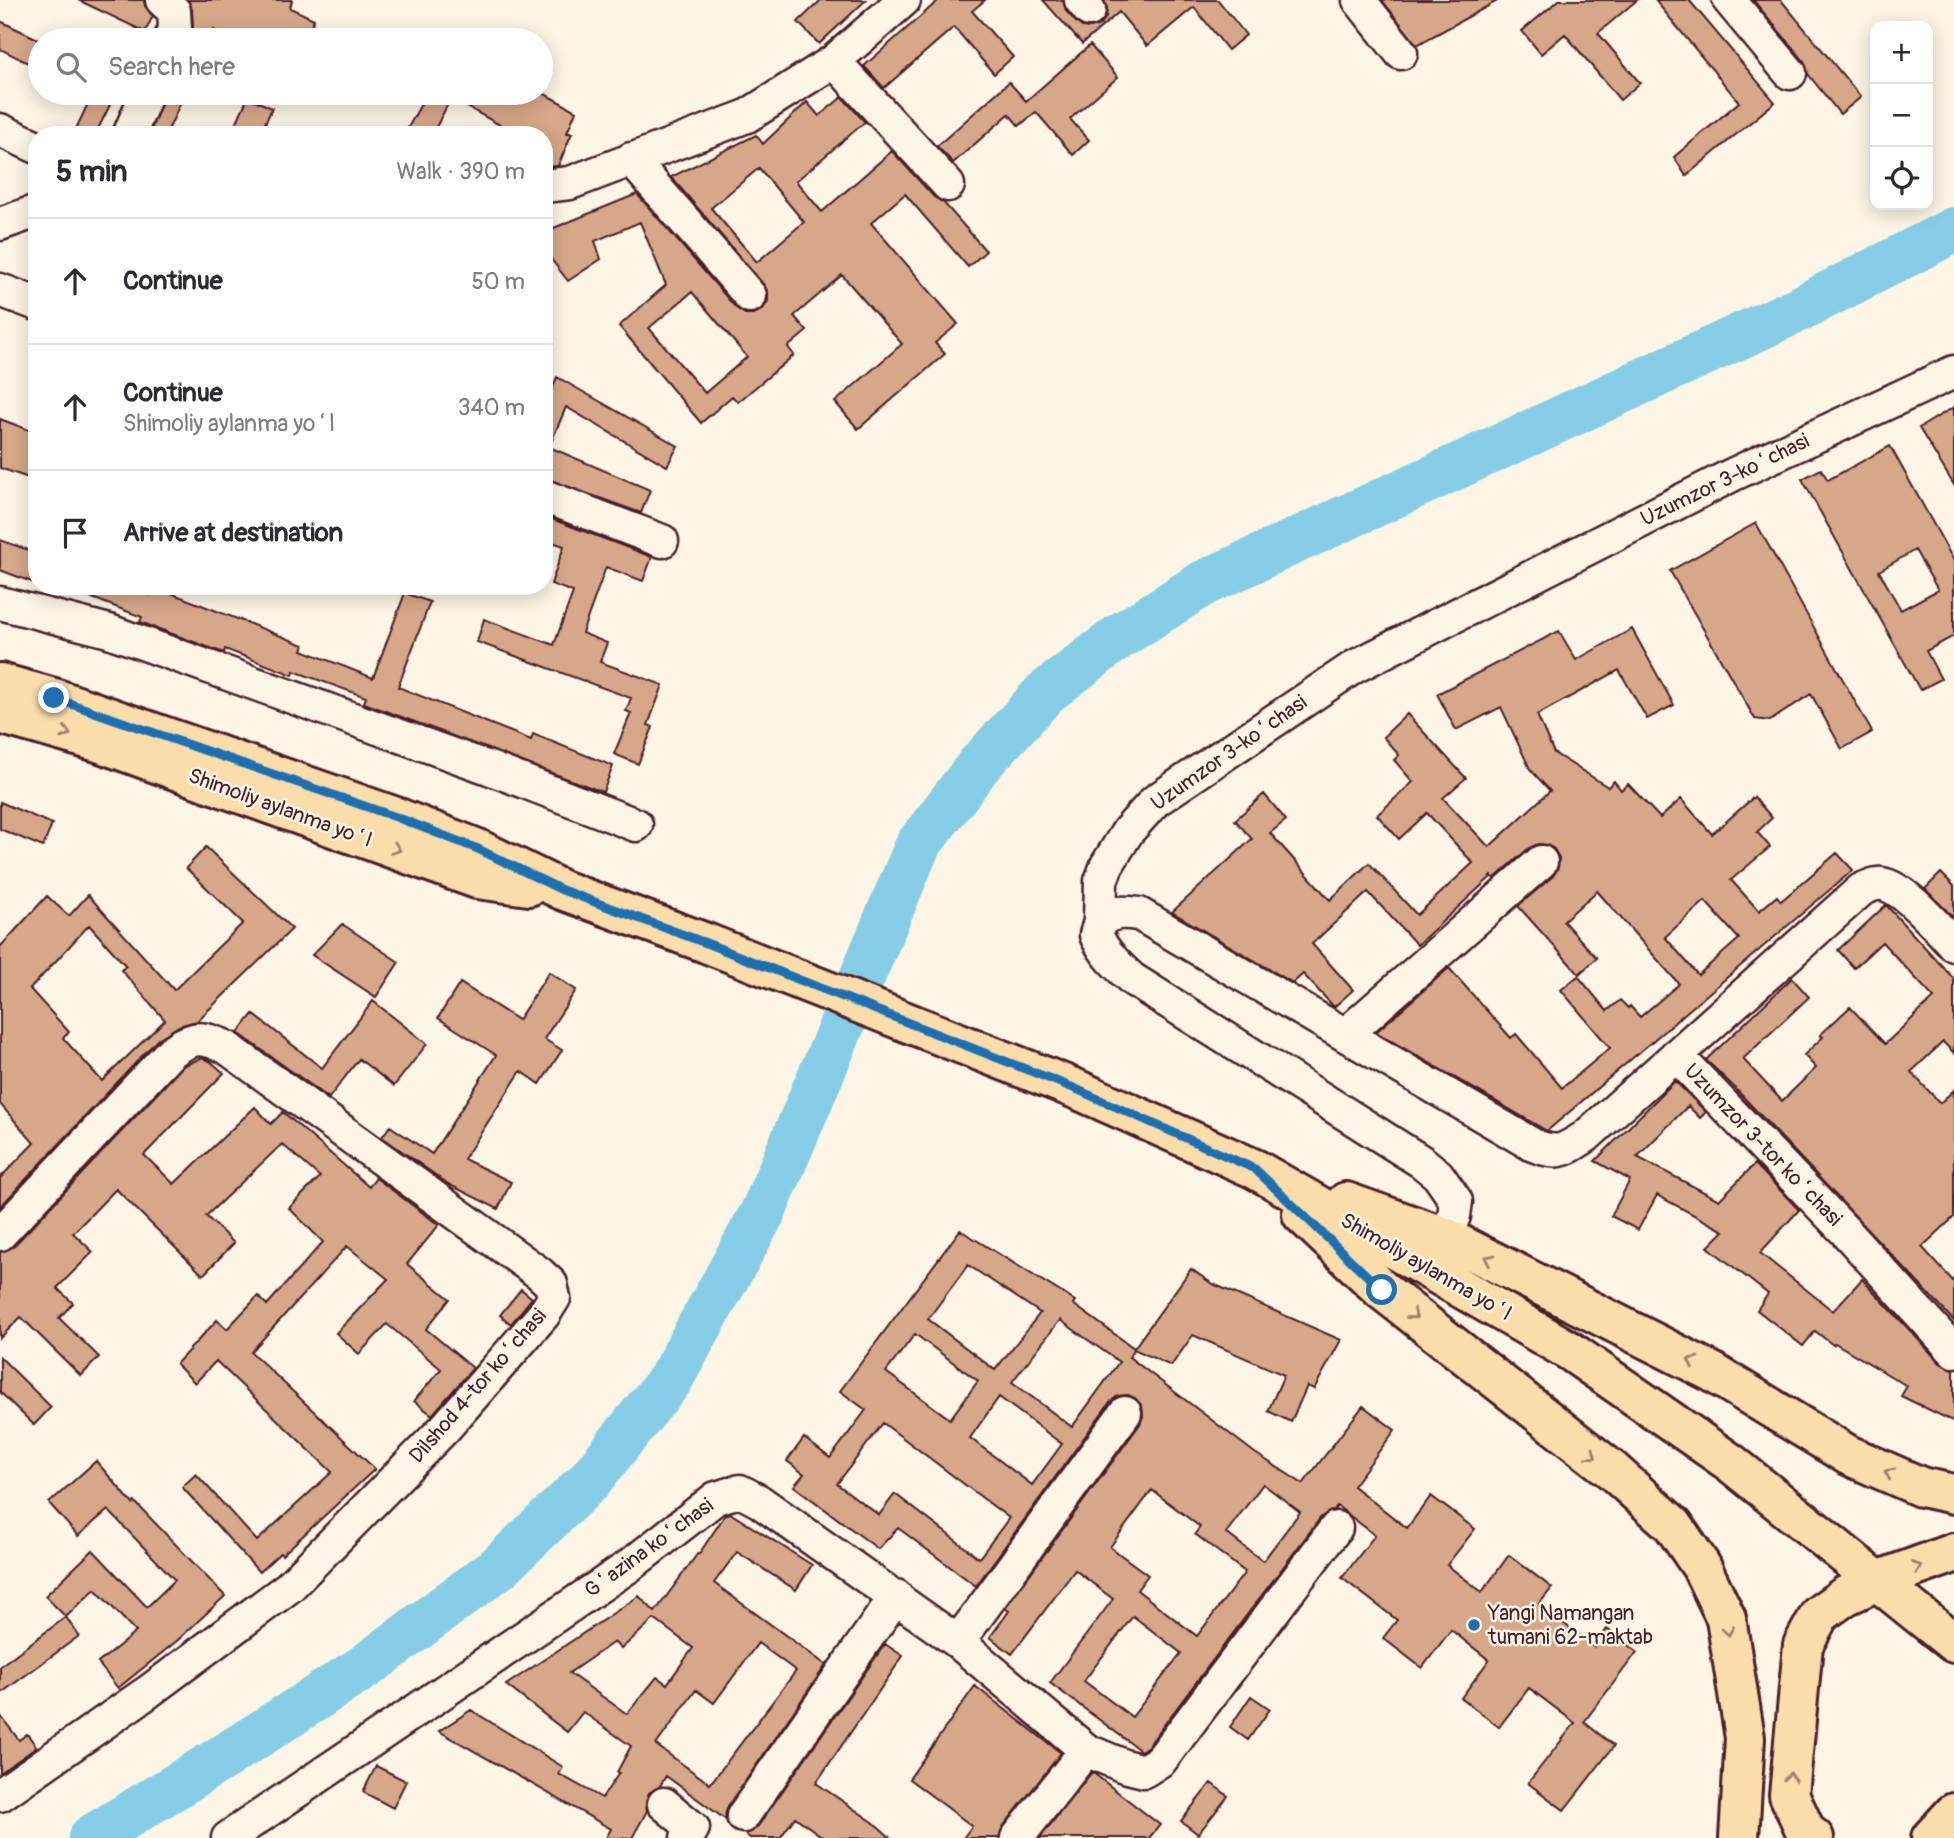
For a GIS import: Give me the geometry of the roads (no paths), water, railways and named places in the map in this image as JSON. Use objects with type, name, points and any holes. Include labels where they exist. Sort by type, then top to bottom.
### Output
[{"type":"main road","name":"Shimoliy aylanma yoʻl","points":[[0,683],[54,698],[396,817],[478,849],[562,890],[706,943],[1076,1089],[1255,1169],[1570,1351],[1731,1463],[1954,1643]]},
{"type":"main road","name":"Shimoliy aylanma yoʻl","points":[[0,714],[98,742],[477,879],[562,890]]},
{"type":"main road","points":[[1255,1169],[1445,1237],[1712,1372],[1848,1455],[1922,1487],[1954,1494]]},
{"type":"main road","points":[[1255,1169],[1382,1290],[1613,1471],[1673,1525],[1701,1566],[1726,1618],[1745,1738],[1739,1838]]},
{"type":"main road","points":[[1814,1838],[1806,1832],[1789,1795],[1803,1645],[1820,1614],[1845,1596],[1877,1581],[1954,1553]]},
{"type":"main road","points":[[1931,1838],[1954,1813]]},
{"type":"street","points":[[163,0],[174,11],[175,28]]},
{"type":"street","points":[[553,185],[570,183],[747,116],[834,61],[904,0]]},
{"type":"street","points":[[1359,0],[1401,53]]},
{"type":"street","points":[[1729,0],[1790,73]]},
{"type":"street","points":[[834,61],[948,185]]},
{"type":"street","points":[[133,126],[142,105]]},
{"type":"street","points":[[0,130],[28,142]]},
{"type":"street","points":[[631,159],[750,296]]},
{"type":"street","points":[[0,225],[28,214]]},
{"type":"street","points":[[0,290],[28,301]]},
{"type":"street","name":"Uzumzor 3-koʻchasi","points":[[1445,1237],[1454,1216],[1456,1201],[1438,1175],[1422,1162],[1132,979],[1108,957],[1096,934],[1100,921],[1101,881],[1107,865],[1128,831],[1155,801],[1354,667],[1734,474],[1954,372]]},
{"type":"street","points":[[553,499],[662,541]]},
{"type":"street","points":[[0,603],[109,631],[489,768],[636,825]]},
{"type":"street","points":[[1345,1035],[1541,862]]},
{"type":"street","name":"Uzumzor 3-tor koʻchasi","points":[[1954,945],[1897,889],[1884,884],[1868,887],[1832,914],[1676,1055],[1847,1233],[1954,1351]]},
{"type":"street","points":[[1100,921],[1109,914],[1120,912],[1139,914],[1532,1145],[1549,1152],[1566,1148],[1585,1137],[1676,1055]]},
{"type":"street","name":"Dilshod 4-tor koʻchasi","points":[[0,1234],[171,1052],[189,1040],[204,1038],[226,1047],[539,1273],[551,1284],[554,1298],[544,1314],[445,1428],[289,1587],[148,1692],[0,1795]]},
{"type":"street","points":[[958,1642],[1125,1413]]},
{"type":"street","name":"Gʻazina koʻchasi","points":[[238,1831],[629,1566],[716,1498],[740,1490],[896,1596],[958,1642],[1086,1750],[1124,1766],[1144,1771],[1161,1760],[1336,1528]]},
{"type":"street","points":[[743,1816],[896,1596]]},
{"type":"street","points":[[1017,1838],[1086,1750]]},
{"type":"street","points":[[664,1804],[693,1828],[687,1838]]},
{"type":"waterway","points":[[91,1838],[366,1666],[499,1567],[588,1482],[670,1380],[763,1212],[918,845],[979,765],[1045,693],[1120,636],[1204,583],[1799,309],[1954,230]]},
{"type":"place","name":"Yangi Namangan tumani 62-maktab","points":[[1474,1625]]}]
